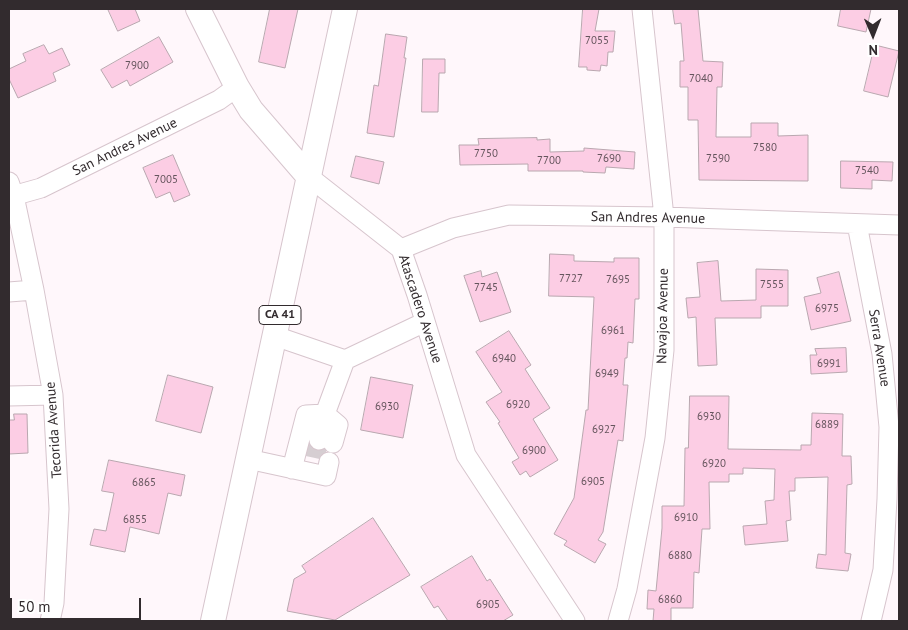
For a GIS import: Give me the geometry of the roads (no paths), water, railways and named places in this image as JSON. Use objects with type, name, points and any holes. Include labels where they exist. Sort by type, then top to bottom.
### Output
[{"type":"main road","name":"Atascadero Avenue","points":[[198,9],[237,87],[251,110],[308,176]]},
{"type":"main road","name":"CA 41","points":[[213,621],[276,336],[344,9]]},
{"type":"street","name":"Navajoa Avenue","points":[[618,621],[627,589],[655,438],[664,350],[664,217],[642,9]]},
{"type":"street","name":"San Andres Avenue","points":[[10,192],[41,188],[219,100],[237,87]]},
{"type":"street","name":"Atascadero Avenue","points":[[308,176],[401,249],[466,456],[575,621]]},
{"type":"street","name":"Tecorida Avenue","points":[[10,192],[34,290],[53,395],[59,509],[54,603],[50,621]]},
{"type":"street","name":"San Andres Avenue","points":[[401,249],[453,228],[509,215],[664,217],[899,225]]},
{"type":"street","name":"Serra Avenue","points":[[857,224],[882,354],[889,426],[883,570],[871,621]]},
{"type":"street","points":[[9,292],[34,290]]},
{"type":"street","points":[[325,414],[345,360],[425,322]]},
{"type":"street","points":[[276,336],[345,360]]},
{"type":"street","points":[[9,396],[53,395]]},
{"type":"street","points":[[248,459],[292,469],[322,455],[338,425],[325,414],[306,415],[292,469]]},
{"type":"tunnel","points":[[315,458],[319,440]]}]
